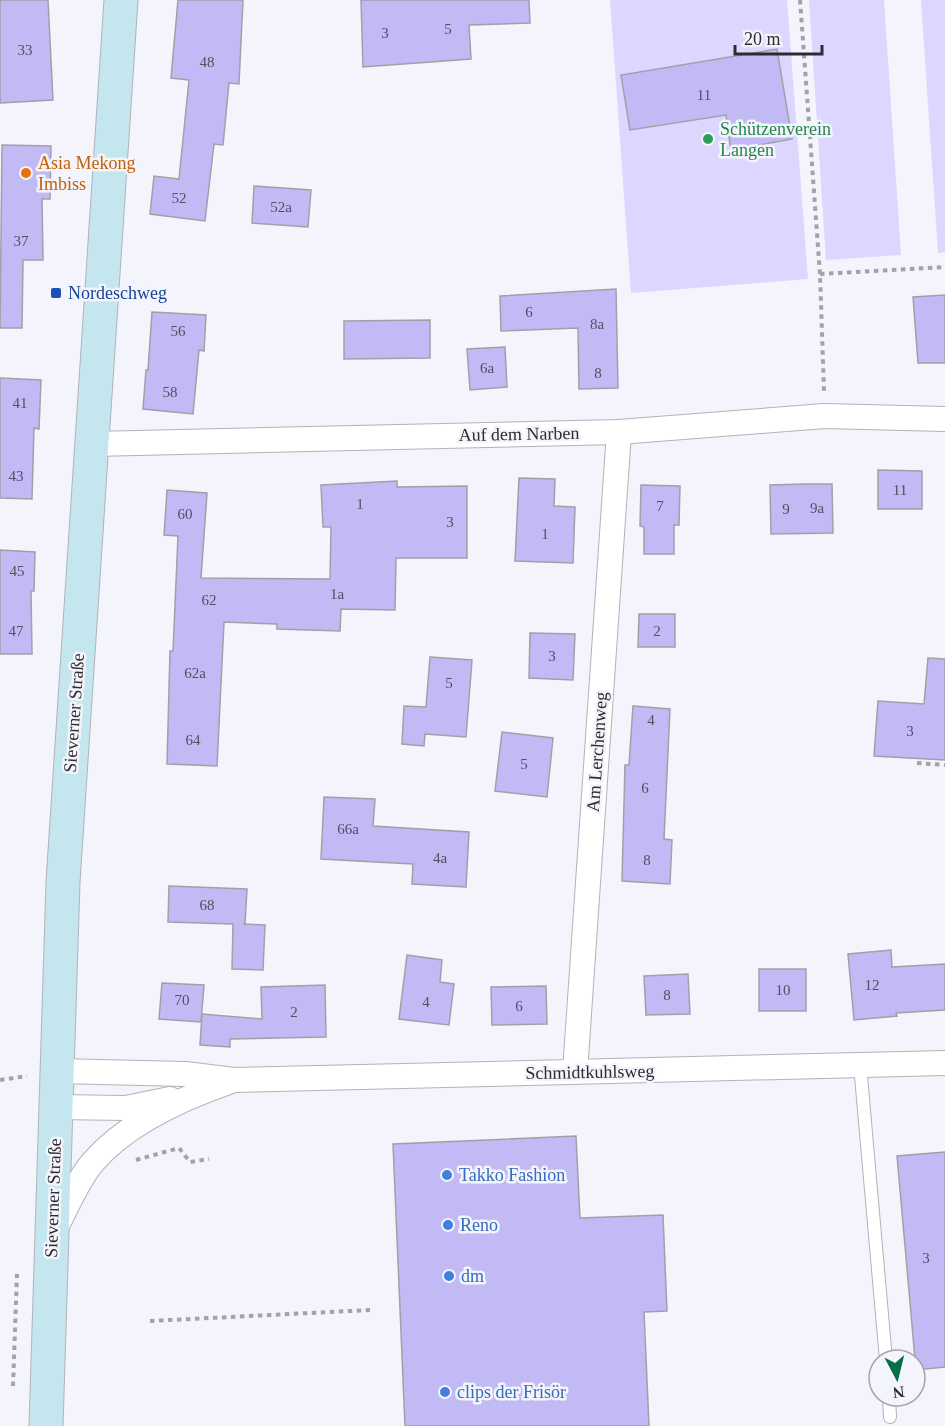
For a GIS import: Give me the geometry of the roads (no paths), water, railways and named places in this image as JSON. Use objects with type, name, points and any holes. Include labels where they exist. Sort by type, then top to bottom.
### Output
[{"type":"main road","name":"Sieverner Straße","points":[[46,1426],[68,811],[121,0]]},
{"type":"street","name":"Auf dem Narben","points":[[93,444],[619,432],[824,416],[945,419]]},
{"type":"street","name":"Am Lerchenweg","points":[[575,1072],[619,432]]},
{"type":"street","name":"Schmidtkuhlsweg","points":[[57,1071],[185,1074],[234,1080],[945,1063]]},
{"type":"street","name":"Schmidtkuhlsweg","points":[[56,1107],[126,1108],[190,1095],[234,1080]]},
{"type":"street","name":"Schmidtkuhlsweg","points":[[51,1237],[93,1161],[154,1114],[190,1095]]},
{"type":"lane","points":[[860,1065],[885,1348]]},
{"type":"lane","points":[[890,1408],[890,1418]]},
{"type":"place","name":"Schützenverein Langen","points":[[708,139]]},
{"type":"place","name":"Asia Mekong Imbiss","points":[[26,173]]},
{"type":"place","name":"Nordeschweg","points":[[56,293]]},
{"type":"place","name":"Takko Fashion","points":[[447,1175]]},
{"type":"place","name":"Reno","points":[[448,1225]]},
{"type":"place","name":"dm","points":[[449,1276]]},
{"type":"place","name":"clips der Frisör","points":[[445,1392]]}]
